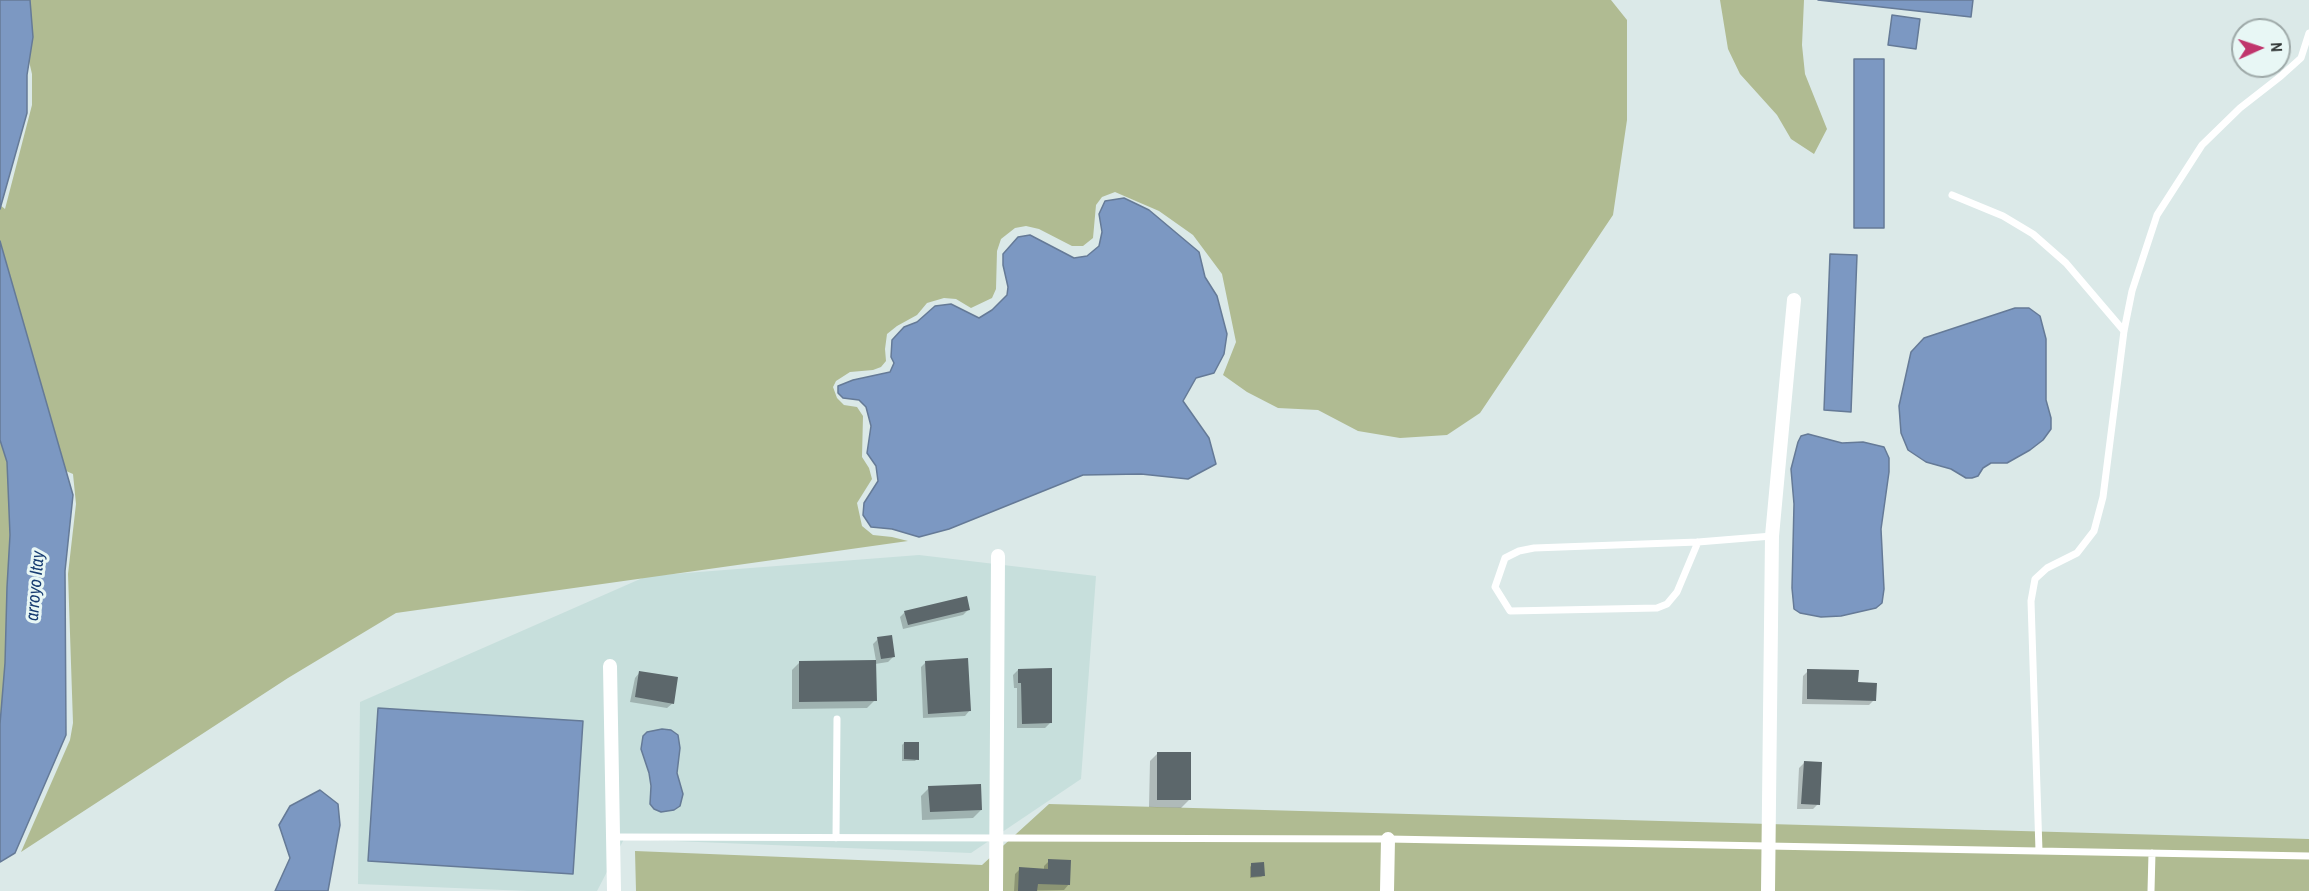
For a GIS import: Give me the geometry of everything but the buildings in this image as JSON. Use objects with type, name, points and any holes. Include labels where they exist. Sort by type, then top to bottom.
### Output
[{"type":"street","points":[[1768,891],[1772,536],[1794,300]]},
{"type":"street","points":[[996,891],[998,556]]},
{"type":"street","points":[[610,666],[615,837],[614,891]]},
{"type":"street","points":[[1387,891],[1388,839]]},
{"type":"lane","points":[[2039,851],[2031,602],[2035,579],[2047,568],[2077,553],[2094,531],[2103,497],[2124,331],[2142,258],[2157,215],[2202,145],[2240,108],[2301,57],[2309,33]]},
{"type":"lane","points":[[1952,195],[2003,216],[2033,234],[2066,263],[2124,331]]},
{"type":"lane","points":[[1698,542],[1677,592],[1668,604],[1657,608],[1510,611],[1495,587],[1505,558],[1519,551],[1534,548],[1698,542],[1772,536]]},
{"type":"lane","points":[[836,838],[837,719]]},
{"type":"lane","points":[[615,837],[1388,839],[2309,856]]},
{"type":"lane","points":[[2151,891],[2152,853]]},
{"type":"shaded area","points":[[919,555],[1096,576],[1081,779],[971,853],[624,839],[597,891],[528,891],[358,884],[360,702],[647,576]]},
{"type":"green space","points":[[9,0],[1611,0],[1627,20],[1627,120],[1613,215],[1480,413],[1447,435],[1400,438],[1358,431],[1318,410],[1278,408],[1247,392],[1223,375],[1236,342],[1222,274],[1193,235],[1159,211],[1115,192],[1102,197],[1096,205],[1093,238],[1083,246],[1072,246],[1039,229],[1026,226],[1015,228],[1001,239],[997,251],[996,289],[992,298],[971,308],[956,299],[944,298],[927,303],[917,315],[887,334],[886,361],[881,367],[850,372],[836,381],[833,387],[837,398],[844,405],[857,407],[863,416],[862,457],[869,468],[872,479],[857,503],[862,526],[873,535],[908,541],[396,613],[288,678],[21,852],[70,740],[73,723],[68,574],[76,504],[73,474],[66,471],[0,301],[0,205],[5,209],[32,105],[32,74],[18,14]]},
{"type":"green space","points":[[1720,0],[1804,0],[1802,45],[1805,74],[1827,129],[1814,154],[1791,139],[1777,115],[1740,74],[1728,49]]},
{"type":"green space","points":[[0,422],[10,472],[17,633],[5,717],[0,724]]},
{"type":"green space","points":[[1049,804],[2309,839],[2309,891],[636,891],[635,851],[982,865]]},
{"type":"water","points":[[0,0],[30,0],[33,37],[27,75],[27,113],[0,209]]},
{"type":"water","points":[[1818,0],[1973,0],[1971,17]]},
{"type":"water","points":[[1892,15],[1920,19],[1916,49],[1888,45]]},
{"type":"water","points":[[1854,59],[1884,59],[1884,228],[1854,228]]},
{"type":"water","points":[[1124,198],[1149,210],[1199,252],[1205,277],[1217,296],[1227,334],[1224,354],[1214,373],[1196,378],[1183,401],[1209,438],[1216,464],[1188,479],[1141,474],[1083,475],[949,529],[919,537],[892,529],[871,527],[863,515],[864,503],[878,481],[876,466],[867,453],[871,426],[866,407],[859,400],[843,398],[838,393],[838,386],[853,380],[890,372],[894,363],[891,357],[892,340],[904,327],[917,322],[935,306],[951,304],[979,318],[992,310],[1007,295],[1003,254],[1018,237],[1030,235],[1074,258],[1087,256],[1099,246],[1102,232],[1099,214],[1105,201]]},
{"type":"water","name":"arroyo Itay","points":[[0,241],[73,495],[65,571],[66,735],[15,853],[0,862],[0,724],[10,535],[7,462],[0,440]]},
{"type":"water","points":[[1830,254],[1857,255],[1851,412],[1824,410]]},
{"type":"water","points":[[2015,308],[2029,308],[2040,316],[2046,339],[2046,400],[2051,418],[2051,429],[2043,440],[2030,450],[2007,463],[1991,463],[1983,468],[1978,476],[1972,478],[1966,478],[1951,469],[1926,462],[1908,450],[1901,433],[1899,406],[1911,352],[1924,338]]},
{"type":"water","points":[[1808,434],[1842,443],[1863,442],[1884,447],[1889,458],[1881,529],[1884,589],[1882,603],[1876,608],[1841,616],[1821,617],[1800,613],[1794,609],[1792,588],[1794,504],[1791,469],[1798,442],[1801,436]]},
{"type":"water","points":[[378,708],[583,721],[573,874],[368,861]]},
{"type":"water","points":[[671,730],[678,735],[680,748],[677,773],[683,794],[680,806],[674,810],[661,812],[650,804],[649,773],[641,749],[643,736],[647,732]]},
{"type":"water","points":[[320,790],[338,804],[340,825],[328,891],[275,891],[290,858],[279,825],[290,806]]}]
